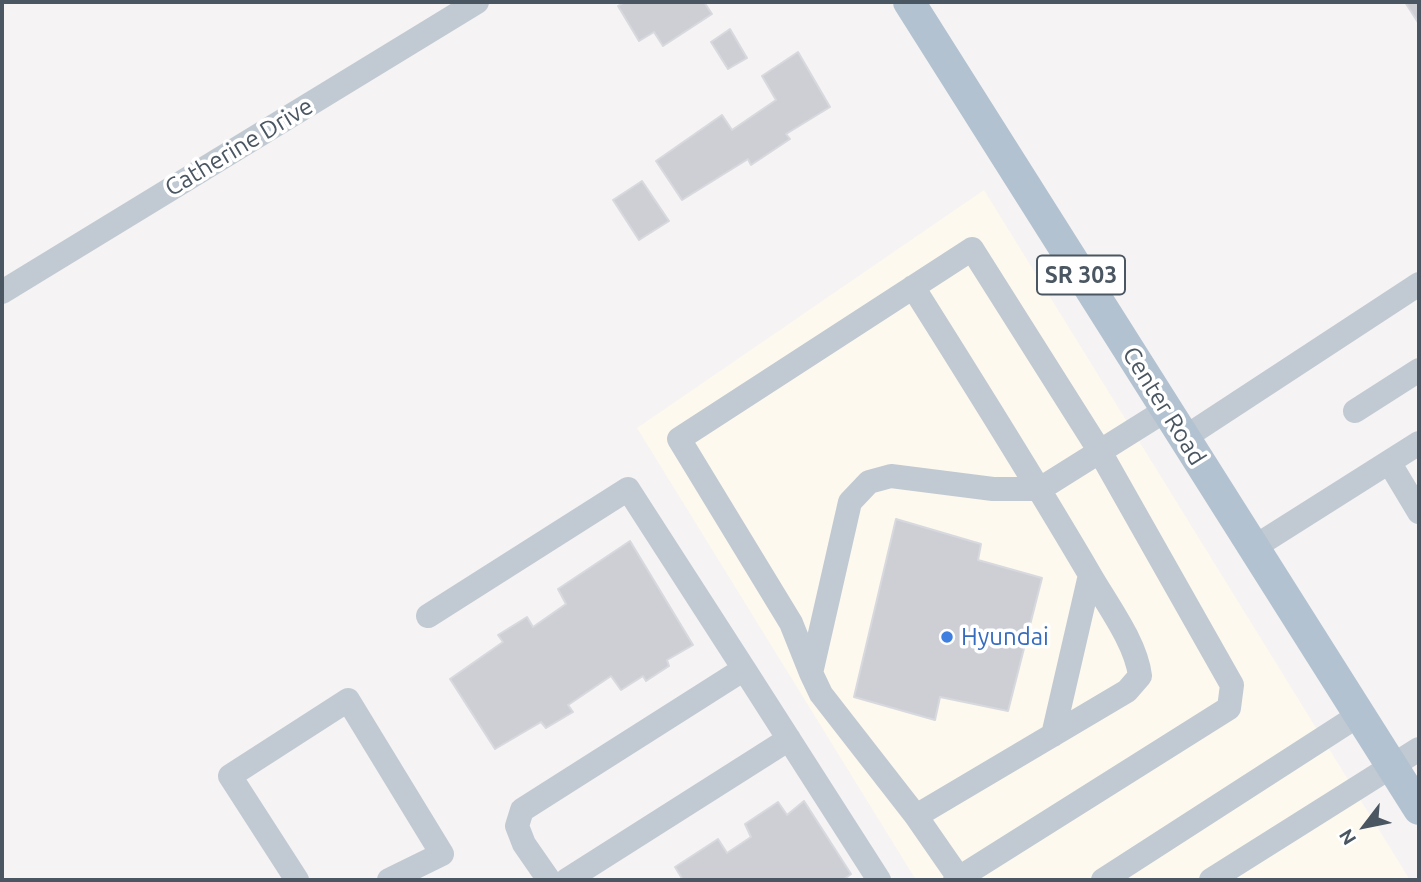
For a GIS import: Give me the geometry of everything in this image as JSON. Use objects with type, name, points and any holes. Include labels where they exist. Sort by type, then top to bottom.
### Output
[{"type":"main road","name":"Center Road","points":[[909,2],[1419,810]]},
{"type":"street","name":"Catherine Drive","points":[[2,292],[477,2]]},
{"type":"street","points":[[972,249],[1099,450],[1232,685],[1229,708],[958,879],[916,816],[821,694],[791,623],[679,439],[972,249]]},
{"type":"street","points":[[1184,438],[1419,284]]},
{"type":"street","points":[[914,287],[1040,489],[1090,575],[1138,659],[1140,677],[1127,691],[916,816]]},
{"type":"street","points":[[1355,411],[1419,370]]},
{"type":"street","points":[[811,673],[850,502],[869,482],[891,476],[993,489],[1040,489],[1166,410]]},
{"type":"street","points":[[1254,548],[1419,443]]},
{"type":"street","points":[[1388,462],[1419,512]]},
{"type":"street","points":[[428,616],[628,489],[879,880]]},
{"type":"street","points":[[1053,735],[1090,575]]},
{"type":"street","points":[[549,880],[524,844],[517,826],[522,810],[744,668]]},
{"type":"street","points":[[297,880],[230,776],[348,700],[442,854],[389,880]]},
{"type":"street","points":[[1103,880],[1359,715]]},
{"type":"street","points":[[567,880],[789,739]]},
{"type":"street","points":[[1211,880],[1419,748]]},
{"type":"shaded area","points":[[984,190],[1410,880],[916,880],[637,428]]},
{"type":"building","points":[[625,2],[704,2],[712,14],[663,46],[654,32],[639,41],[618,6]]},
{"type":"building","points":[[1405,2],[1419,2],[1419,24]]},
{"type":"building","points":[[730,29],[747,58],[728,69],[711,42]]},
{"type":"building","points":[[798,52],[830,107],[786,134],[790,139],[751,165],[748,159],[682,200],[656,161],[722,115],[732,130],[776,100],[762,76]]},
{"type":"building","points":[[642,181],[669,221],[639,240],[613,200]]},
{"type":"building","name":"Hyundai","points":[[896,519],[981,544],[978,560],[1042,578],[1008,711],[940,697],[935,720],[854,697]]},
{"type":"building","points":[[630,541],[693,645],[667,660],[669,666],[646,681],[643,676],[621,690],[611,676],[568,705],[573,712],[546,728],[541,722],[495,749],[450,679],[503,642],[498,635],[527,617],[533,627],[566,604],[558,589]]},
{"type":"building","points":[[804,801],[851,874],[843,880],[683,880],[675,867],[718,839],[727,853],[751,837],[745,824],[778,802],[787,815]]},
{"type":"place","name":"Hyundai","points":[[947,637]]}]
